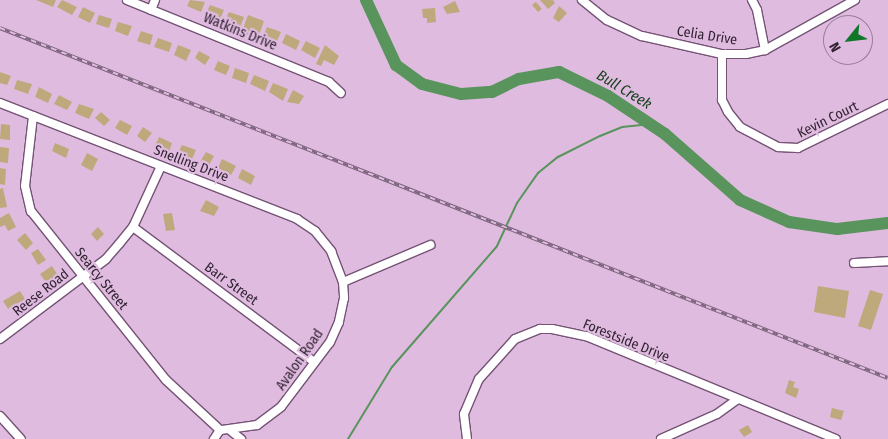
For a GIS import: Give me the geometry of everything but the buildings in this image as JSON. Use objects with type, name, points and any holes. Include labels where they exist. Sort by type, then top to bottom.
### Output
[{"type":"street","name":"Watkins Drive","points":[[127,0],[329,82],[341,93]]},
{"type":"street","points":[[150,10],[155,0]]},
{"type":"street","name":"Celia Drive","points":[[582,0],[607,20],[642,36],[722,54],[765,50],[855,0]]},
{"type":"street","points":[[752,0],[757,10],[765,50]]},
{"type":"street","name":"Kevin Court","points":[[722,54],[720,80],[722,100],[728,112],[740,127],[778,147],[798,148],[888,104]]},
{"type":"street","name":"Snelling Drive","points":[[0,103],[297,219],[324,241],[343,282]]},
{"type":"street","name":"Searcy Street","points":[[32,116],[25,186],[31,211],[166,380],[220,430]]},
{"type":"street","name":"Reese Road","points":[[0,339],[106,259],[133,227],[161,166]]},
{"type":"street","name":"Barr Street","points":[[133,227],[314,362]]},
{"type":"street","points":[[343,282],[430,245]]},
{"type":"street","points":[[854,263],[888,261]]},
{"type":"street","name":"Avalon Road","points":[[220,430],[231,431],[257,425],[281,407],[330,342],[339,322],[343,282]]},
{"type":"street","name":"Forestside Drive","points":[[467,439],[464,414],[479,379],[515,338],[540,329],[586,336],[736,400],[836,439]]},
{"type":"street","points":[[662,439],[717,414],[736,400]]},
{"type":"street","points":[[0,416],[21,439]]},
{"type":"street","points":[[214,439],[220,430]]},
{"type":"street","points":[[231,431],[241,439]]},
{"type":"waterway","name":"Bull Creek","points":[[366,0],[396,65],[422,84],[461,94],[492,92],[519,79],[559,72],[608,96],[665,134],[740,200],[789,222],[837,229],[888,223]]},
{"type":"waterway","points":[[348,439],[392,367],[497,246],[517,203],[538,173],[558,157],[600,136],[622,127],[649,124]]},
{"type":"railway","points":[[0,28],[888,378]]}]
